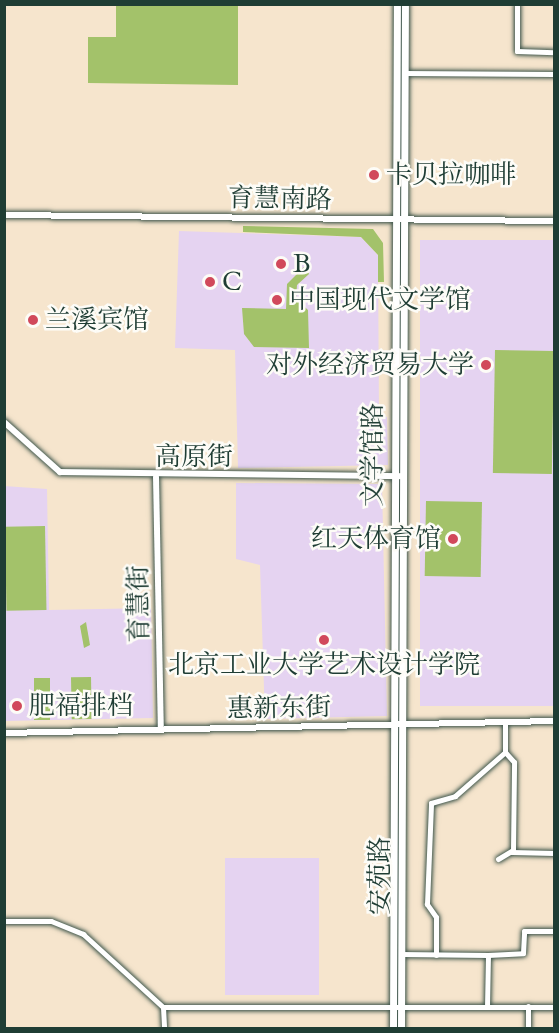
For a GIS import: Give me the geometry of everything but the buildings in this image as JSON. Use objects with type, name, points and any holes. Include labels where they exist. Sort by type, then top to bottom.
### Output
[{"type":"main road","name":"文学馆路","points":[[397,4],[403,476],[402,724]]},
{"type":"main road","name":"文学馆路","points":[[393,725],[394,476],[405,4]]},
{"type":"main road","name":"安苑路","points":[[393,1029],[401,954],[402,724]]},
{"type":"main road","name":"安苑路","points":[[393,725],[397,1005],[401,1029]]},
{"type":"street","points":[[517,4],[517,51],[555,52]]},
{"type":"street","points":[[404,73],[555,74]]},
{"type":"street","name":"育慧南路","points":[[4,215],[555,221]]},
{"type":"street","name":"高原街","points":[[4,422],[60,472],[156,477],[403,476]]},
{"type":"street","name":"育慧街","points":[[156,477],[161,730]]},
{"type":"street","name":"惠新东街","points":[[4,733],[555,721]]},
{"type":"street","points":[[505,722],[505,752],[514,762],[512,852]]},
{"type":"street","points":[[436,954],[436,917],[427,904],[431,803],[455,796],[505,752]]},
{"type":"street","points":[[498,859],[512,852],[555,853]]},
{"type":"street","points":[[4,921],[68,924],[163,1007],[397,1005],[555,1007]]},
{"type":"street","points":[[401,954],[523,953],[524,932],[555,931]]},
{"type":"street","points":[[487,1006],[488,955]]},
{"type":"street","points":[[528,1006],[528,1029]]},
{"type":"street","points":[[163,1007],[164,1029]]},
{"type":"shaded area","points":[[179,231],[361,237],[378,255],[379,416],[387,417],[388,465],[238,468],[235,350],[175,348]]},
{"type":"shaded area","name":"对外经济贸易大学","points":[[420,240],[554,240],[554,706],[420,706]]},
{"type":"shaded area","name":"北京工业大学艺术设计学院","points":[[236,483],[382,484],[387,716],[265,719],[260,565],[236,559]]},
{"type":"shaded area","points":[[4,486],[47,489],[49,610],[151,608],[153,718],[5,721]]},
{"type":"shaded area","points":[[225,858],[319,858],[319,995],[225,995]]},
{"type":"green space","points":[[116,5],[238,5],[238,85],[88,83],[88,37],[116,37]]},
{"type":"green space","points":[[243,226],[373,229],[383,243],[384,282],[378,282],[378,255],[361,237],[243,232]]},
{"type":"green space","points":[[305,266],[309,274],[297,285],[296,299],[308,310],[309,348],[254,347],[244,334],[242,308],[286,309],[287,284]]},
{"type":"green space","points":[[495,350],[554,351],[552,474],[493,473]]},
{"type":"green space","name":"红天体育馆","points":[[426,501],[482,502],[481,577],[425,576]]},
{"type":"green space","points":[[45,526],[46,610],[6,611],[5,527]]},
{"type":"green space","points":[[86,622],[90,645],[84,648],[80,626]]},
{"type":"green space","points":[[71,677],[91,677],[92,719],[72,719]]},
{"type":"green space","points":[[34,678],[50,678],[50,720],[34,720]]},
{"type":"place","name":"卡贝拉咖啡","points":[[374,175]]},
{"type":"place","name":"B","points":[[281,264]]},
{"type":"place","name":"C","points":[[210,282]]},
{"type":"place","name":"中国现代文学馆","points":[[277,300]]},
{"type":"place","name":"兰溪宾馆","points":[[33,320]]},
{"type":"place","name":"对外经济贸易大学","points":[[486,365]]},
{"type":"place","name":"红天体育馆","points":[[453,539]]},
{"type":"place","name":"北京工业大学艺术设计学院","points":[[324,640]]},
{"type":"place","name":"肥福排档","points":[[17,706]]}]
